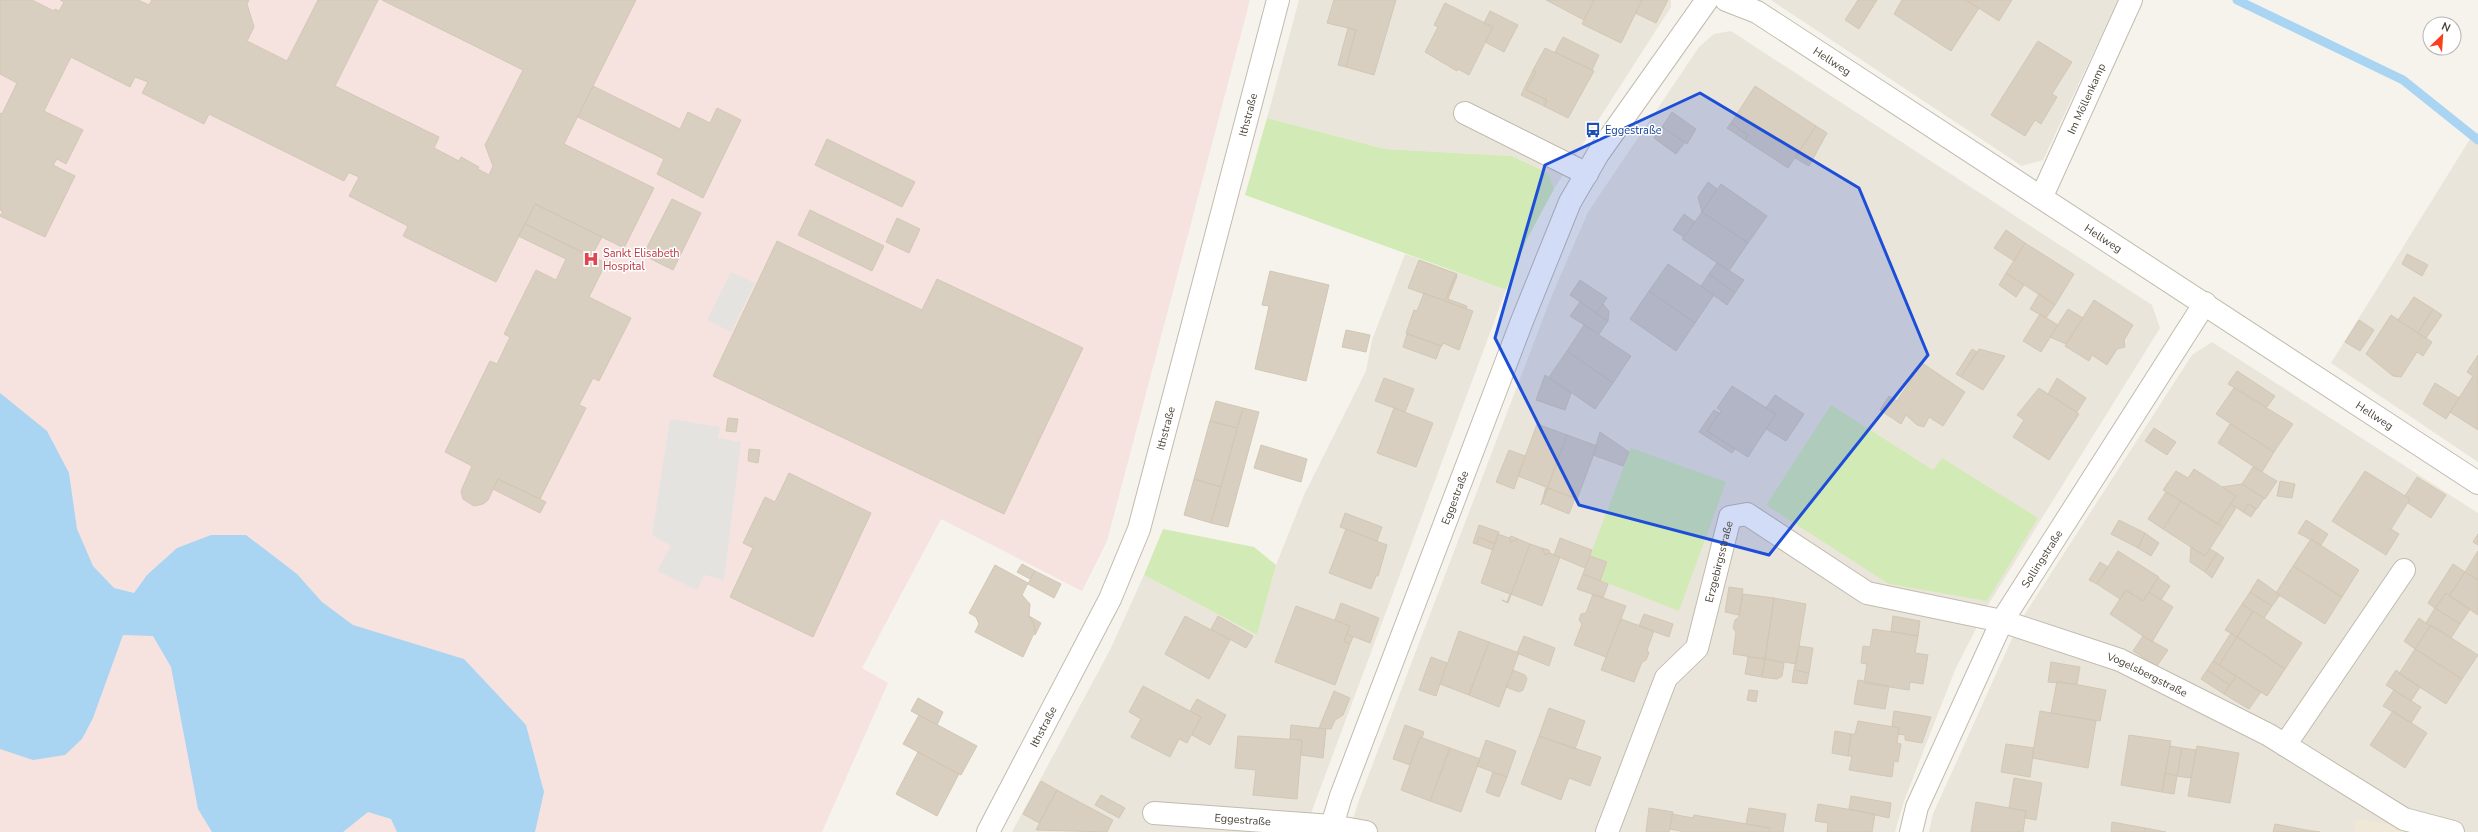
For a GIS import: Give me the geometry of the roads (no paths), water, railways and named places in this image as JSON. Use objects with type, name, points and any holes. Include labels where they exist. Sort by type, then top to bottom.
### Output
[{"type":"street","name":"Ithstraße","points":[[988,832],[1110,599],[1139,529],[1278,0]]},
{"type":"street","name":"Eggestraße","points":[[1154,813],[1331,829],[1522,321],[1570,202],[1587,174],[1707,0]]},
{"type":"street","name":"Hellweg","points":[[1726,0],[1757,12],[2205,302],[2478,483]]},
{"type":"street","name":"Im Möllenkamp","points":[[2042,196],[2131,0]]},
{"type":"street","points":[[1465,113],[1587,174]]},
{"type":"street","name":"Sollingstraße","points":[[1911,832],[1917,807],[2002,621],[2205,302]]},
{"type":"street","name":"Erzgebirgsstraße","points":[[1607,832],[1666,678],[1696,648],[1730,517],[1746,514],[1867,593],[2002,621]]},
{"type":"street","points":[[2285,745],[2404,570]]},
{"type":"street","name":"Vogelsbergstraße","points":[[2002,621],[2120,660],[2285,745],[2404,819],[2453,832]]},
{"type":"street","points":[[1331,829],[1366,832]]},
{"type":"water","points":[[0,393],[47,431],[69,473],[77,529],[93,566],[114,588],[134,593],[147,575],[177,548],[211,535],[246,535],[297,574],[322,602],[353,625],[464,659],[526,725],[544,792],[535,832],[397,832],[391,819],[368,812],[343,832],[212,832],[198,809],[171,667],[153,636],[123,635],[93,718],[82,739],[65,755],[33,760],[0,749]]},
{"type":"waterway","points":[[2237,0],[2403,80],[2478,140]]},
{"type":"place","name":"Eggestraße","points":[[1593,130]]},
{"type":"place","name":"Sankt Elisabeth Hospital","points":[[591,259]]}]
